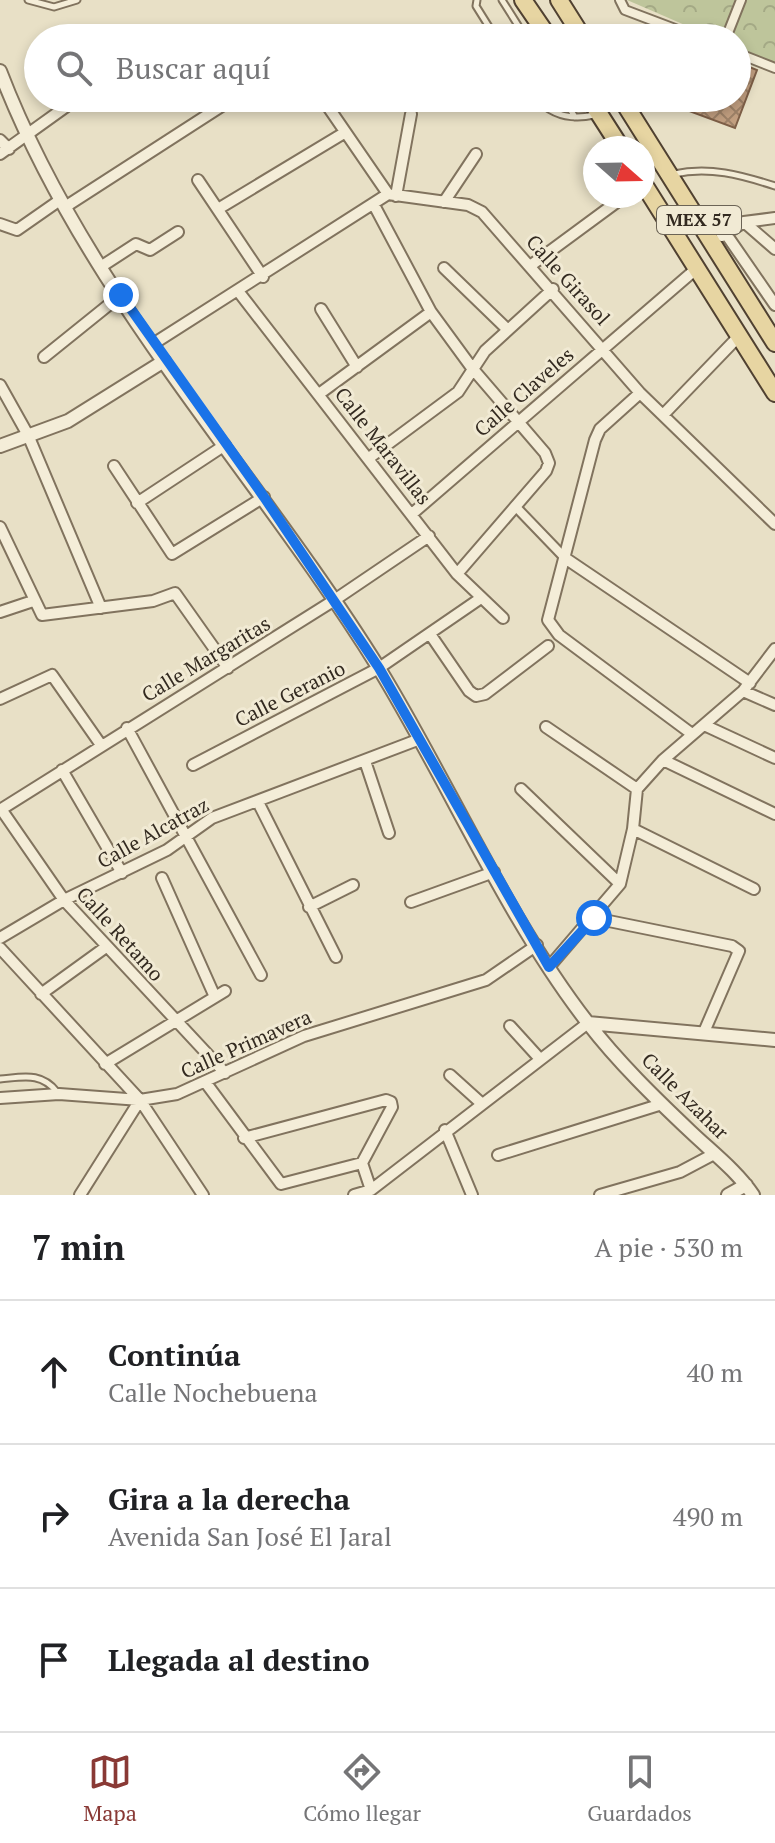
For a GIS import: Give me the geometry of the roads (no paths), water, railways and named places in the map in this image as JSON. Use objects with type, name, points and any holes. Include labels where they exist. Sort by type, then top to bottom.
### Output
[{"type":"main road","points":[[523,0],[539,24]]},
{"type":"main road","points":[[559,0],[574,24]]},
{"type":"main road","name":"MEX 57","points":[[630,112],[669,175],[720,238],[735,279],[775,343]]},
{"type":"main road","points":[[599,114],[613,136]]},
{"type":"main road","name":"MEX 57","points":[[655,202],[775,393]]},
{"type":"main road","points":[[713,295],[735,279]]},
{"type":"street","points":[[620,0],[625,10],[662,24]]},
{"type":"street","points":[[732,24],[741,0]]},
{"type":"street","points":[[751,59],[775,68]]},
{"type":"street","name":"Calle Azahar","points":[[0,71],[25,136],[62,203],[164,361],[264,497],[379,668],[549,967],[588,1023],[662,1104],[750,1190]]},
{"type":"street","points":[[0,140],[4,152],[58,112]]},
{"type":"street","points":[[0,224],[17,230],[211,112]]},
{"type":"street","points":[[331,112],[392,195]]},
{"type":"street","points":[[153,344],[392,195],[411,114]]},
{"type":"street","points":[[218,209],[344,133]]},
{"type":"street","points":[[444,202],[476,154]]},
{"type":"street","points":[[198,180],[263,277]]},
{"type":"street","name":"Calle Girasol","points":[[392,195],[444,202],[482,212],[604,347],[640,393],[774,522]]},
{"type":"street","points":[[374,205],[431,312],[472,368],[545,453],[549,463],[546,471],[457,574]]},
{"type":"street","points":[[530,266],[609,208]]},
{"type":"street","points":[[775,218],[744,222],[720,238],[775,305]]},
{"type":"street","points":[[744,222],[775,249]]},
{"type":"street","points":[[102,266],[136,244],[150,250],[178,232]]},
{"type":"street","points":[[444,268],[507,329]]},
{"type":"street","name":"Calle Claveles","points":[[413,513],[696,269]]},
{"type":"street","points":[[369,458],[458,392],[472,368],[507,329],[553,289]]},
{"type":"street","name":"Calle Maravillas","points":[[238,291],[413,513],[457,574],[503,618]]},
{"type":"street","points":[[44,357],[121,295]]},
{"type":"street","points":[[321,309],[357,367]]},
{"type":"street","points":[[319,394],[431,312]]},
{"type":"street","points":[[663,415],[739,336]]},
{"type":"street","points":[[0,446],[68,421],[164,361]]},
{"type":"street","points":[[0,385],[28,435],[101,608]]},
{"type":"street","points":[[640,393],[600,429],[595,440],[548,620],[552,629],[692,734]]},
{"type":"street","points":[[137,503],[225,445]]},
{"type":"street","points":[[114,466],[172,554],[264,497]]},
{"type":"street","points":[[515,506],[565,558],[775,705]]},
{"type":"street","points":[[0,527],[42,615],[153,601],[175,593],[228,668]]},
{"type":"street","name":"Calle Margaritas","points":[[0,810],[333,601],[429,536]]},
{"type":"street","name":"Calle Geranio","points":[[193,765],[379,668],[481,598]]},
{"type":"street","points":[[0,612],[33,601]]},
{"type":"street","points":[[430,634],[469,691],[476,696],[485,694],[548,646]]},
{"type":"street","points":[[549,967],[620,884],[633,829],[637,789],[663,760],[746,687],[775,649]]},
{"type":"street","points":[[0,699],[52,675],[101,745]]},
{"type":"street","points":[[704,725],[775,758]]},
{"type":"street","points":[[546,727],[637,789]]},
{"type":"street","points":[[127,728],[261,975]]},
{"type":"street","name":"Calle Alcatraz","points":[[0,938],[64,900],[122,873],[212,818],[420,739]]},
{"type":"street","points":[[663,760],[775,814]]},
{"type":"street","points":[[365,761],[389,833]]},
{"type":"street","points":[[62,770],[122,873]]},
{"type":"street","points":[[521,789],[620,884]]},
{"type":"street","points":[[258,802],[336,957]]},
{"type":"street","name":"Calle Retamo","points":[[0,810],[64,900],[225,1073]]},
{"type":"street","points":[[633,829],[754,889]]},
{"type":"street","points":[[411,902],[494,872]]},
{"type":"street","points":[[105,1064],[220,994],[162,878]]},
{"type":"street","points":[[309,907],[353,885]]},
{"type":"street","points":[[594,918],[732,946],[739,951],[704,1032]]},
{"type":"street","name":"Calle Primavera","points":[[0,1098],[59,1094],[140,1100],[177,1094],[304,1036],[486,980],[537,945]]},
{"type":"street","points":[[41,994],[106,947]]},
{"type":"street","points":[[0,948],[140,1100],[203,1195]]},
{"type":"street","points":[[354,1195],[371,1190],[445,1130],[588,1023],[775,1040]]},
{"type":"street","points":[[510,1026],[540,1059]]},
{"type":"street","points":[[450,1075],[481,1103]]},
{"type":"street","points":[[206,1083],[281,1184],[362,1163]]},
{"type":"street","points":[[80,1195],[140,1100]]},
{"type":"street","points":[[244,1138],[386,1100],[391,1102],[392,1107],[362,1163],[371,1190]]},
{"type":"street","points":[[498,1155],[662,1104]]},
{"type":"street","points":[[445,1130],[472,1195]]},
{"type":"street","points":[[600,1195],[680,1172],[714,1154]]},
{"type":"street","points":[[728,1195],[750,1190]]},
{"type":"lane","points":[[28,0],[54,7],[77,0]]},
{"type":"lane","points":[[57,0],[66,5]]},
{"type":"lane","points":[[477,0],[476,6],[487,24]]},
{"type":"lane","points":[[502,0],[517,24]]},
{"type":"lane","points":[[554,112],[575,118],[599,114]]},
{"type":"lane","points":[[571,112],[575,118]]},
{"type":"lane","points":[[669,175],[689,170],[732,172],[775,186]]},
{"type":"lane","points":[[0,1079],[37,1076],[48,1081],[59,1094]]}]
